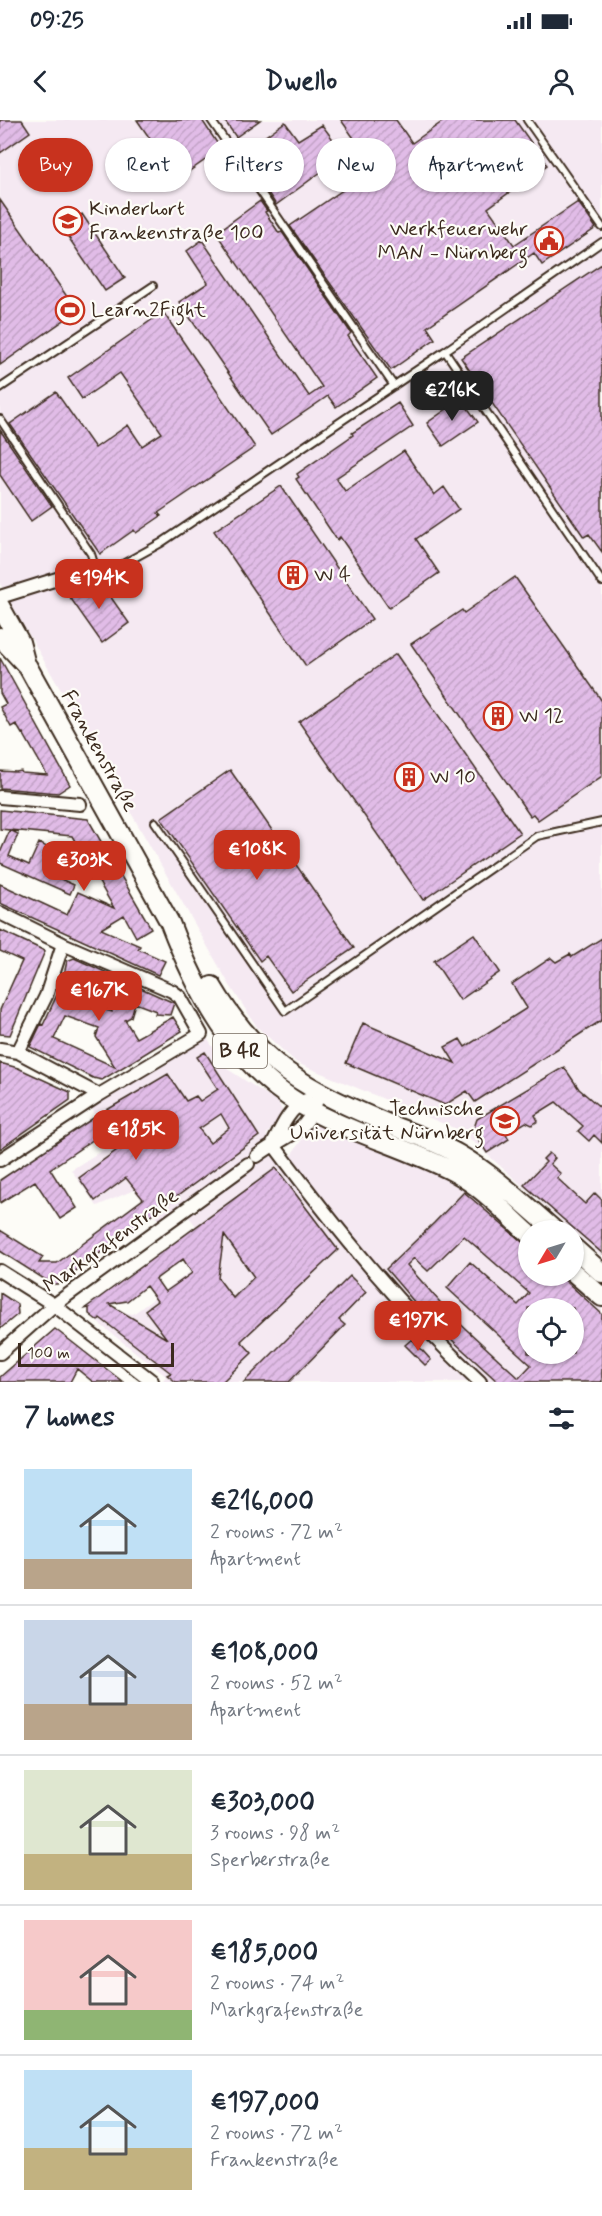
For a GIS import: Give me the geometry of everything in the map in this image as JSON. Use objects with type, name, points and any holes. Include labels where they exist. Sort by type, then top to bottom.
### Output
[{"type":"main road","name":"Frankenstraße","points":[[0,606],[20,642],[25,663]]},
{"type":"main road","name":"Frankenstraße","points":[[0,637],[25,663],[170,923],[182,953],[228,1035],[260,1072],[307,1108]]},
{"type":"main road","name":"Frankenstraße","points":[[170,923],[189,947],[219,998],[248,1038],[279,1068],[319,1093]]},
{"type":"main road","name":"B 4R","points":[[319,1093],[456,1153],[493,1177],[542,1220]]},
{"type":"main road","name":"B 4R","points":[[307,1108],[455,1173],[486,1195],[518,1224]]},
{"type":"main road","points":[[584,1257],[602,1273]]},
{"type":"main road","points":[[584,1281],[602,1297]]},
{"type":"street","points":[[0,597],[95,567]]},
{"type":"street","points":[[0,797],[80,804]]},
{"type":"street","points":[[0,913],[63,944],[172,991],[180,997],[201,1034],[99,1095],[0,1160]]},
{"type":"street","points":[[18,1052],[46,996],[63,944]]},
{"type":"street","points":[[0,1049],[18,1052],[99,1095]]},
{"type":"street","name":"Markgrafenstraße","points":[[0,1353],[54,1305],[273,1144],[297,1132],[307,1108],[319,1093]]},
{"type":"street","name":"Markgrafenstraße","points":[[273,1144],[287,1119],[307,1108]]},
{"type":"street","points":[[273,1144],[377,1277],[411,1315],[480,1382]]},
{"type":"street","points":[[0,1271],[54,1305],[153,1382]]},
{"type":"lane","points":[[211,120],[394,386]]},
{"type":"lane","points":[[527,120],[602,227]]},
{"type":"lane","points":[[0,419],[91,554],[95,567],[112,570],[161,543],[602,242]]},
{"type":"lane","points":[[0,388],[153,286]]},
{"type":"lane","points":[[445,351],[602,582]]},
{"type":"lane","points":[[155,822],[285,1011],[537,836],[602,822]]},
{"type":"shaded area","points":[[0,120],[602,120],[602,1257],[584,1241],[584,1220],[561,1220],[461,1131],[297,1063],[257,1027],[229,984],[0,584]]},
{"type":"shaded area","points":[[206,1037],[229,1070],[278,1102],[282,1110],[281,1119],[266,1135],[291,1160],[293,1152],[313,1124],[318,1121],[453,1178],[518,1232],[518,1286],[582,1286],[602,1304],[602,1382],[162,1382],[166,1376],[97,1322],[107,1309],[133,1314],[190,1272],[187,1266],[201,1256],[207,1240],[181,1207],[160,1222],[134,1190],[97,1206],[71,1170],[112,1144],[91,1107]]},
{"type":"building","points":[[0,120],[22,120],[30,132],[18,138],[18,140],[0,153]]},
{"type":"building","points":[[137,120],[202,120],[214,138],[204,138],[204,161],[192,169],[192,138],[150,138]]},
{"type":"building","points":[[224,120],[260,120],[236,137]]},
{"type":"building","points":[[341,120],[396,120],[409,138],[408,192],[510,192],[488,208],[514,245],[578,202],[596,228],[542,265],[534,253],[427,327],[435,339],[391,370],[290,226],[340,192],[396,192],[396,138],[354,138]]},
{"type":"building","points":[[445,120],[515,120],[528,138],[419,138]]},
{"type":"building","points":[[285,122],[297,138],[263,138]]},
{"type":"building","points":[[322,125],[332,138],[316,138],[316,176],[304,184],[304,138],[301,138]]},
{"type":"building","points":[[268,192],[294,192],[276,205]]},
{"type":"building","points":[[0,200],[77,311],[0,365]]},
{"type":"building","points":[[260,201],[279,233],[282,232],[351,333],[348,336],[377,378],[336,407],[328,396],[271,435],[179,302],[208,283],[187,251],[202,240],[309,396],[322,387],[216,233]]},
{"type":"building","points":[[82,214],[125,278],[105,291],[62,228]]},
{"type":"building","points":[[602,264],[602,552],[589,534],[584,537],[461,358]]},
{"type":"building","points":[[163,312],[255,447],[158,513],[161,516],[136,533],[134,530],[100,554],[10,424],[56,392],[95,448],[128,425],[142,446],[162,433],[120,373],[82,399],[68,378]]},
{"type":"building","points":[[461,399],[478,422],[443,446],[427,423]]},
{"type":"building","points":[[398,403],[413,426],[336,478],[345,491],[404,451],[434,495],[444,487],[459,509],[416,539],[439,573],[389,608],[340,537],[337,540],[296,479],[299,477],[297,474],[353,435],[352,433]]},
{"type":"building","points":[[0,430],[52,506],[31,521],[0,475]]},
{"type":"building","name":"W 4","points":[[281,486],[372,619],[306,666],[214,531]]},
{"type":"building","points":[[96,576],[129,623],[102,643],[69,596]]},
{"type":"building","points":[[515,577],[602,701],[602,776],[538,820],[533,814],[530,816],[411,644],[462,610],[464,613]]},
{"type":"building","name":"W 10","points":[[396,654],[520,833],[423,900],[299,722]]},
{"type":"building","points":[[0,658],[70,785],[58,793],[0,788],[0,771],[47,775],[23,733],[16,724],[11,727],[0,707],[6,704],[0,693]]},
{"type":"building","points":[[230,770],[354,948],[291,991],[266,956],[260,961],[161,818]]},
{"type":"building","points":[[0,810],[88,819],[151,928],[136,937],[124,915],[101,929],[140,946],[138,949],[165,961],[158,975],[0,903],[0,884],[67,915],[78,892],[114,908],[72,836],[0,829]]},
{"type":"building","points":[[10,830],[18,834],[9,856],[29,865],[39,843],[47,847],[43,857],[53,861],[47,873],[74,885],[70,894],[0,863],[0,853]]},
{"type":"building","points":[[0,930],[45,951],[10,1035],[0,1034],[0,1010],[22,961],[0,951]]},
{"type":"building","points":[[474,934],[500,972],[460,1000],[434,961]]},
{"type":"building","points":[[602,938],[602,1020],[475,1102],[467,1091],[445,1105],[346,1063],[363,1023],[455,1063],[445,1047],[460,1039],[465,1047],[527,1008],[512,984],[551,958],[556,962],[570,954],[572,957]]},
{"type":"building","points":[[74,958],[174,1003],[170,1015],[155,1014],[156,1011],[135,1003],[131,1017],[125,1020],[136,1038],[173,1017],[182,1031],[102,1080],[93,1078],[30,1047],[62,984],[67,961]],"holes":[[[79,980],[110,994],[112,1012],[75,1000]],[[65,1016],[99,1028],[96,1037],[115,1067],[54,1039]]]},
{"type":"building","points":[[205,1052],[259,1136],[58,1284],[52,1284],[0,1251],[0,1230],[43,1257],[39,1263],[57,1263],[143,1199],[126,1178],[95,1201],[79,1178],[117,1150],[106,1131],[50,1169],[77,1208],[60,1219],[35,1181],[0,1203],[0,1180],[95,1117],[168,1074],[186,1101],[196,1096],[200,1101],[218,1089],[197,1057]],"holes":[[[221,1114],[229,1128],[210,1143],[199,1129]]]},
{"type":"building","points":[[0,1063],[18,1068],[70,1092],[70,1100],[0,1149]]},
{"type":"building","points":[[564,1067],[579,1089],[602,1109],[602,1143],[594,1135],[589,1141],[578,1131],[583,1126],[556,1102],[535,1115],[538,1121],[532,1125],[526,1122],[506,1134],[509,1139],[487,1153],[473,1131],[477,1119]]},
{"type":"building","points":[[549,1153],[555,1158],[550,1164],[561,1174],[557,1178],[585,1204],[595,1193],[602,1200],[602,1253],[584,1237],[584,1220],[564,1220],[524,1185],[546,1162],[543,1159]]},
{"type":"building","points":[[276,1168],[338,1250],[241,1341],[252,1353],[222,1382],[176,1382],[167,1375],[171,1373],[100,1318],[98,1321],[89,1314],[89,1308],[84,1309]],"holes":[[[224,1235],[254,1277],[233,1298],[218,1278]],[[183,1259],[192,1273],[165,1292],[156,1279]],[[146,1286],[157,1301],[145,1310],[167,1339],[109,1304],[127,1301]]]},
{"type":"building","points":[[464,1192],[518,1238],[518,1283],[464,1236],[428,1271],[414,1258],[407,1265],[455,1319],[519,1378],[530,1364],[584,1364],[584,1298],[524,1298],[529,1293],[521,1286],[571,1286],[602,1314],[602,1382],[498,1382],[428,1318],[386,1269]]},
{"type":"building","points":[[470,1262],[518,1305],[518,1353],[447,1288]]},
{"type":"building","points":[[350,1276],[366,1292],[339,1320],[345,1325],[289,1382],[244,1382]]},
{"type":"building","points":[[0,1293],[17,1304],[18,1314],[0,1329]]},
{"type":"building","points":[[55,1329],[123,1382],[93,1382],[77,1369],[70,1382],[0,1382],[0,1377]]},
{"type":"building","points":[[412,1339],[431,1360],[425,1365],[405,1345]]},
{"type":"place","name":"Kinderhort Frankenstraße 100","points":[[68,221]]},
{"type":"place","name":"Werkfeuerwehr MAN - Nürnberg","points":[[549,241]]},
{"type":"place","name":"Learn2Fight","points":[[70,310]]},
{"type":"place","name":"W 4","points":[[293,575]]},
{"type":"place","name":"W 12","points":[[498,716]]},
{"type":"place","name":"W 10","points":[[409,777]]},
{"type":"place","name":"Technische Universität Nürnberg","points":[[505,1121]]}]
